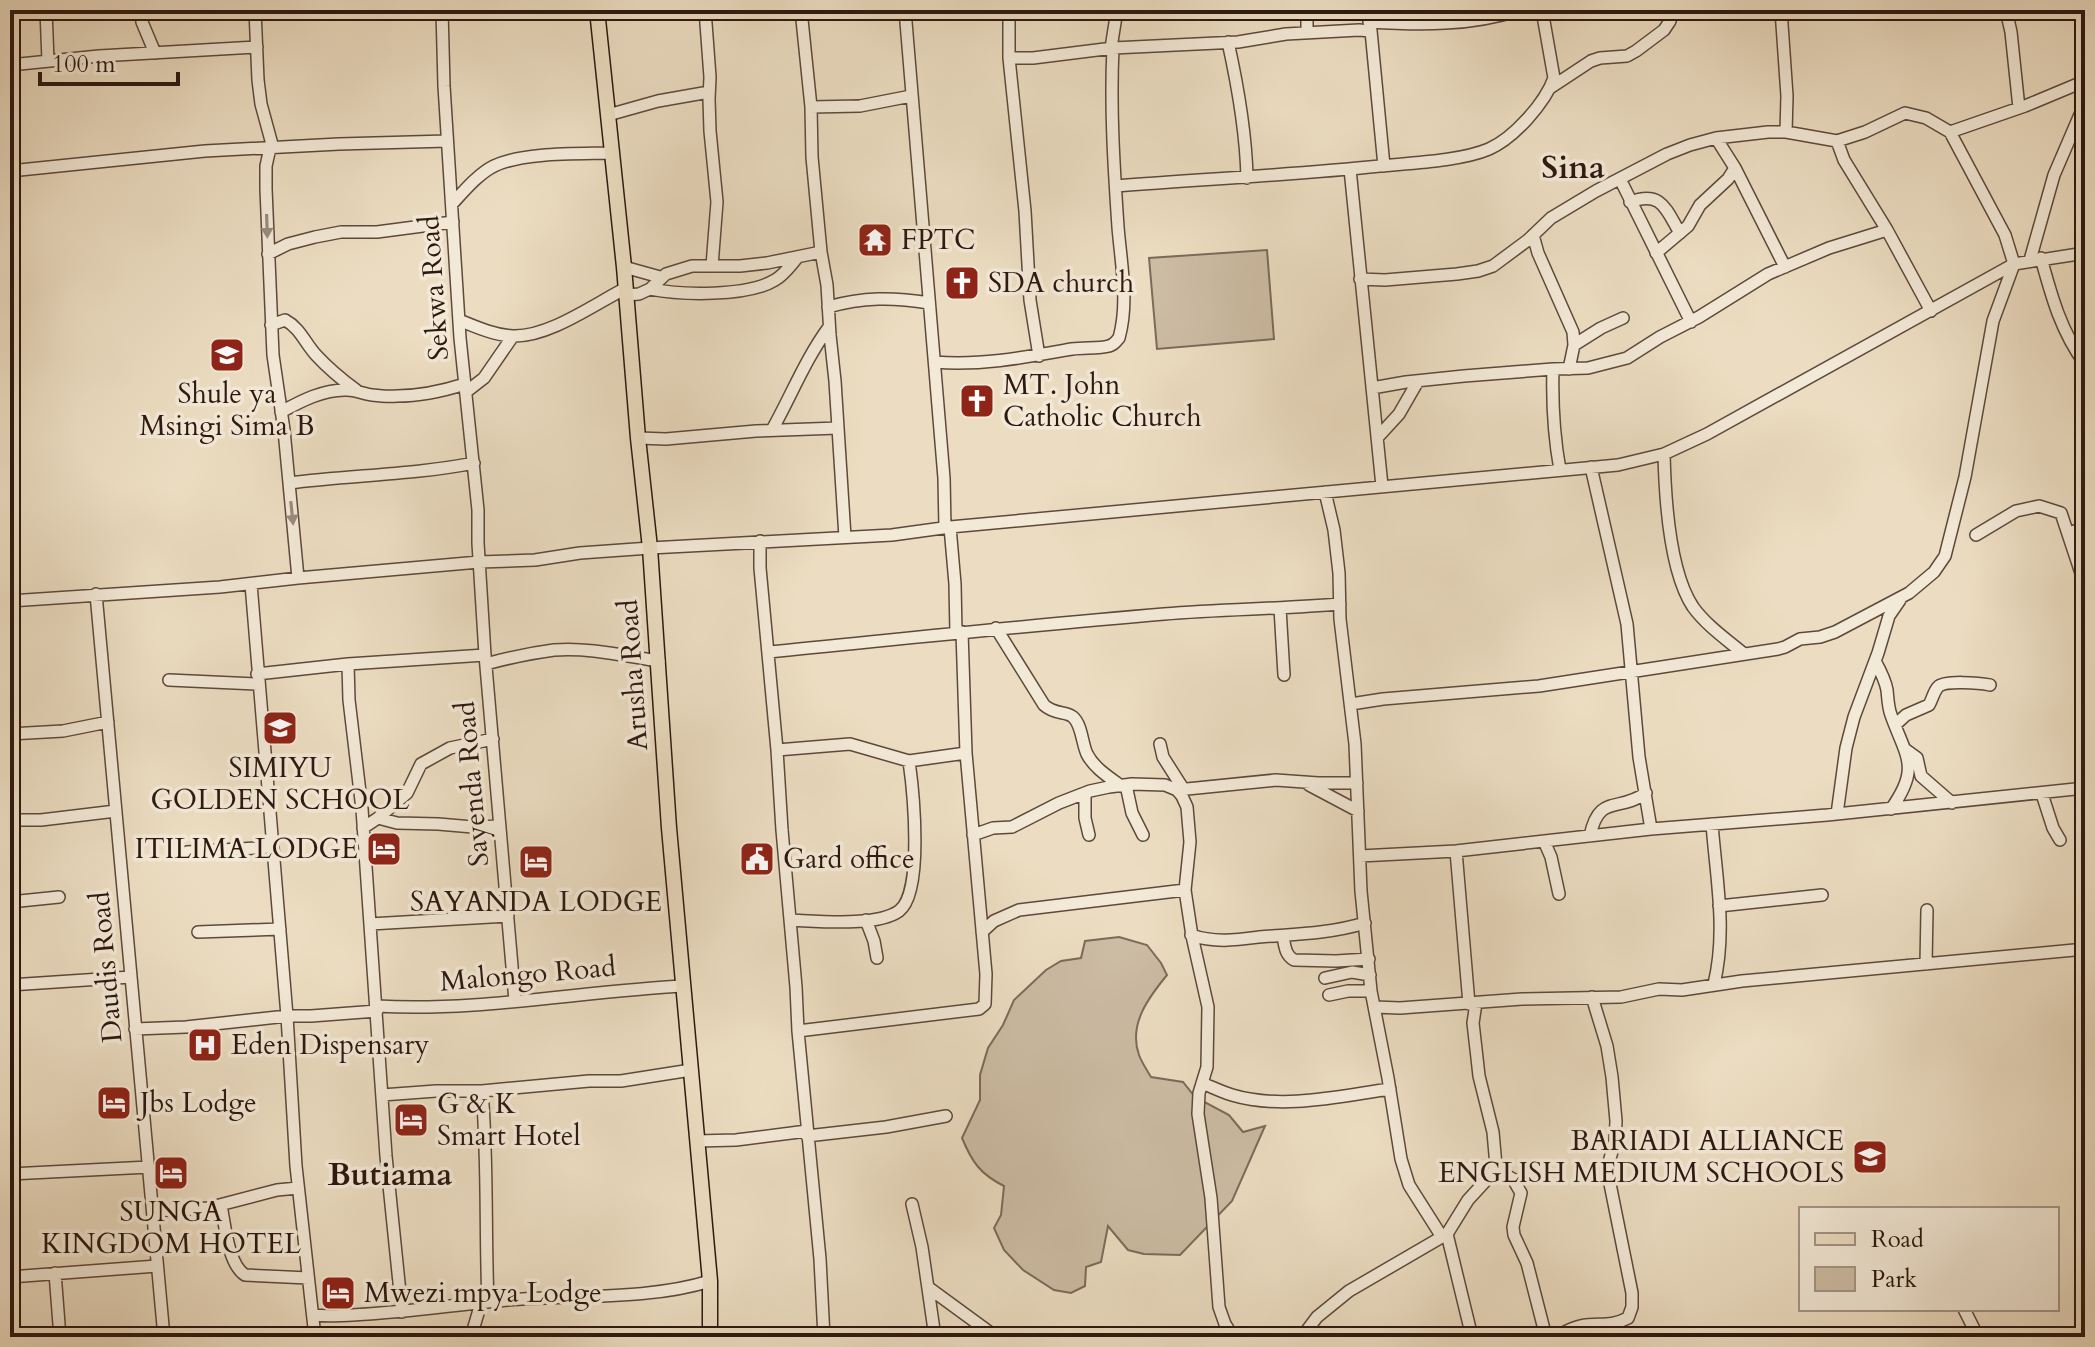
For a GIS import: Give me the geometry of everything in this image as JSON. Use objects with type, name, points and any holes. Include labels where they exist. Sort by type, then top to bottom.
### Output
[{"type":"main road","name":"Arusha Road","points":[[597,10],[650,548],[669,828],[710,1281],[710,1337]]},
{"type":"street","points":[[46,10],[48,61]]},
{"type":"street","points":[[141,10],[142,22],[155,53]]},
{"type":"street","points":[[255,10],[261,104],[272,148],[266,166],[266,189],[273,355],[298,578]]},
{"type":"street","name":"Sekwa Road","points":[[442,10],[447,141],[459,320],[478,510],[479,562]]},
{"type":"street","points":[[705,10],[710,131],[717,202],[712,266]]},
{"type":"street","points":[[801,10],[811,107],[812,157],[827,285],[845,537]]},
{"type":"street","points":[[798,1031],[983,1007],[986,992],[959,632],[905,10]]},
{"type":"street","points":[[1009,10],[1009,58],[1025,211],[1030,300],[1039,356]]},
{"type":"street","points":[[935,362],[957,364],[1039,356],[1110,346],[1119,338],[1124,285],[1113,126],[1112,48],[1117,10]]},
{"type":"street","points":[[1307,10],[1307,33]]},
{"type":"street","points":[[1009,58],[1359,30],[1369,21],[1417,24],[1480,21],[1519,10]]},
{"type":"street","points":[[1116,186],[1384,166],[1488,150],[1519,127],[1550,88],[1554,78],[1542,10]]},
{"type":"street","points":[[1550,88],[1591,61],[1618,58],[1636,51],[1664,30],[1672,10]]},
{"type":"street","points":[[1781,10],[1787,96],[1786,132]]},
{"type":"street","points":[[2006,10],[2019,108]]},
{"type":"street","points":[[1369,21],[1384,166]]},
{"type":"street","points":[[1228,42],[1242,109],[1247,178]]},
{"type":"street","points":[[10,65],[257,47]]},
{"type":"street","points":[[1950,132],[2085,81]]},
{"type":"street","points":[[608,115],[658,101],[709,92]]},
{"type":"street","points":[[811,107],[860,106],[911,96]]},
{"type":"street","points":[[2085,103],[2054,175],[2036,259],[2058,316],[2085,364]]},
{"type":"street","points":[[1351,704],[1539,686],[1785,647],[1800,639],[1835,632],[1918,587],[1945,556],[1965,477],[1993,321],[2014,264],[2005,235],[1950,132],[1926,118],[1905,113],[1837,141],[1768,132],[1716,138],[1690,145],[1596,191],[1551,218],[1493,266],[1478,271],[1422,278],[1360,279]]},
{"type":"street","points":[[1716,138],[1735,168],[1785,267]]},
{"type":"street","points":[[10,171],[205,151],[447,141]]},
{"type":"street","points":[[1837,141],[1844,160],[1931,311]]},
{"type":"street","points":[[452,204],[481,175],[506,162],[552,155],[612,153]]},
{"type":"street","points":[[1656,253],[1688,226],[1700,205],[1728,179],[1735,168]]},
{"type":"street","points":[[1350,169],[1382,486]]},
{"type":"street","points":[[1620,179],[1691,322]]},
{"type":"street","points":[[1630,202],[1643,197],[1653,198],[1666,209],[1680,233]]},
{"type":"street","points":[[268,254],[288,244],[341,232],[377,232],[453,222]]},
{"type":"street","points":[[1372,388],[1418,381],[1588,368],[1627,358],[1768,274],[1829,248],[1887,230]]},
{"type":"street","points":[[1533,235],[1573,332],[1569,369]]},
{"type":"street","points":[[459,320],[491,332],[532,335],[626,292],[639,294],[650,289],[660,277],[692,266],[740,266],[821,252]]},
{"type":"street","points":[[10,601],[251,584],[479,562],[535,560],[580,553],[892,535],[948,527],[1618,465],[1664,454],[1707,434],[2014,264],[2085,253]]},
{"type":"street","points":[[650,289],[713,293],[747,289],[774,281],[797,258]]},
{"type":"street","points":[[624,267],[660,277]]},
{"type":"street","points":[[828,307],[884,297],[929,303]]},
{"type":"street","points":[[1574,345],[1623,318]]},
{"type":"street","points":[[271,325],[285,320],[292,324],[313,352],[357,391]]},
{"type":"street","points":[[772,430],[810,356],[829,327]]},
{"type":"street","points":[[281,412],[318,395],[345,390],[399,397],[466,388],[484,378],[513,336]]},
{"type":"street","points":[[1553,369],[1556,447],[1560,470]]},
{"type":"street","points":[[1377,438],[1399,414],[1418,381]]},
{"type":"street","points":[[638,438],[838,428]]},
{"type":"street","points":[[1664,454],[1675,558],[1683,584],[1692,605],[1706,622],[1744,654]]},
{"type":"street","points":[[289,483],[399,474],[474,463]]},
{"type":"street","points":[[1591,467],[1627,624],[1639,757],[1651,829]]},
{"type":"street","points":[[1325,492],[1339,573],[1371,991],[1401,1159],[1409,1185],[1444,1235],[1472,1337]]},
{"type":"street","points":[[1976,535],[2016,511],[2039,506],[2061,513],[2085,585]]},
{"type":"street","points":[[2068,533],[2085,528]]},
{"type":"street","points":[[760,541],[824,1337]]},
{"type":"street","name":"Sayenda Road","points":[[479,562],[515,1001]]},
{"type":"street","points":[[251,584],[298,1188],[315,1337]]},
{"type":"street","name":"Daudis Road","points":[[96,594],[164,1337]]},
{"type":"street","points":[[1837,814],[1846,748],[1854,717],[1889,616],[1902,596]]},
{"type":"street","points":[[769,652],[996,628],[1201,611],[1340,604]]},
{"type":"street","points":[[1280,608],[1284,675]]},
{"type":"street","points":[[996,628],[1044,705],[1051,712],[1070,715],[1076,720],[1091,761],[1123,785],[1143,835]]},
{"type":"street","points":[[169,680],[258,679],[348,664],[486,660],[555,650],[579,650],[659,661]]},
{"type":"street","points":[[1875,661],[1884,680],[1890,714],[1906,750],[1908,763],[1908,781],[1891,809]]},
{"type":"street","points":[[348,664],[402,1312]]},
{"type":"street","points":[[1895,725],[1906,715],[1929,705],[1938,687],[1944,683],[1990,685]]},
{"type":"street","points":[[10,734],[63,731],[108,722]]},
{"type":"street","points":[[363,828],[407,793],[421,764],[450,748],[493,739]]},
{"type":"street","points":[[777,750],[850,744],[909,761],[966,753]]},
{"type":"street","points":[[1160,744],[1187,807],[1190,842],[1185,890],[1191,935],[1208,1007],[1209,1046],[1198,1114],[1209,1183],[1217,1292],[1231,1337]]},
{"type":"street","points":[[1906,750],[1917,758],[1921,776],[1952,803]]},
{"type":"street","points":[[790,920],[842,923],[898,913],[905,906],[910,896],[915,852],[909,761]]},
{"type":"street","points":[[973,835],[993,828],[1012,827],[1085,793],[1123,785],[1159,784],[1180,790],[1276,780],[1357,783]]},
{"type":"street","points":[[1303,782],[1358,811]]},
{"type":"street","points":[[1360,856],[1456,851],[1651,829],[1891,809],[2085,788]]},
{"type":"street","points":[[1085,793],[1089,835]]},
{"type":"street","points":[[1590,836],[1600,810],[1635,801],[1646,793]]},
{"type":"street","points":[[2042,794],[2060,840]]},
{"type":"street","points":[[10,820],[41,820],[116,811]]},
{"type":"street","points":[[378,818],[411,824],[500,826]]},
{"type":"street","points":[[1712,824],[1720,952],[1714,984]]},
{"type":"street","points":[[1544,841],[1559,894]]},
{"type":"street","points":[[187,852],[272,847]]},
{"type":"street","points":[[1302,1337],[1317,1317],[1339,1298],[1444,1235],[1468,1200],[1495,1169],[1493,1132],[1479,1076],[1456,851]]},
{"type":"street","points":[[982,932],[1006,914],[1019,910],[1185,890]]},
{"type":"street","points":[[1719,906],[1822,895]]},
{"type":"street","points":[[10,902],[59,897]]},
{"type":"street","points":[[1926,964],[1927,910]]},
{"type":"street","points":[[370,924],[508,916]]},
{"type":"street","points":[[866,920],[877,958]]},
{"type":"street","points":[[1191,935],[1211,941],[1283,937],[1326,933],[1365,923]]},
{"type":"street","points":[[198,932],[280,929]]},
{"type":"street","points":[[1283,937],[1285,950],[1294,960],[1369,959]]},
{"type":"street","points":[[1375,1007],[1621,997],[1659,989],[1682,990],[1714,984],[2085,949]]},
{"type":"street","points":[[1325,978],[1352,972],[1370,975]]},
{"type":"street","points":[[10,985],[131,977]]},
{"type":"street","name":"Malongo Road","points":[[135,1029],[684,986]]},
{"type":"street","points":[[1329,995],[1371,991]]},
{"type":"street","points":[[1555,1337],[1571,1328],[1597,1324],[1610,1326],[1621,1322],[1628,1318],[1632,1307],[1632,1293],[1607,1169],[1615,1141],[1612,1077],[1607,1046],[1592,997]]},
{"type":"street","points":[[382,1095],[621,1081],[691,1070]]},
{"type":"street","points":[[1202,1083],[1233,1095],[1282,1101],[1390,1089]]},
{"type":"street","points":[[471,1337],[484,1302],[486,1151],[482,1091]]},
{"type":"street","points":[[697,1141],[886,1127],[946,1116]]},
{"type":"street","points":[[2084,1337],[2081,1256],[2085,1157]]},
{"type":"street","points":[[10,1174],[149,1167]]},
{"type":"street","points":[[1495,1169],[1513,1179],[1521,1193],[1514,1235],[1527,1263],[1546,1337]]},
{"type":"street","points":[[153,1211],[199,1209],[277,1190],[298,1188]]},
{"type":"street","points":[[912,1204],[929,1288],[935,1337]]},
{"type":"street","points":[[221,1205],[238,1270],[245,1275],[308,1278]]},
{"type":"street","points":[[10,1277],[157,1266]]},
{"type":"street","points":[[55,1273],[60,1337]]},
{"type":"street","points":[[313,1315],[327,1317],[402,1312],[484,1302],[632,1293],[710,1281]]},
{"type":"street","points":[[929,1288],[996,1337]]},
{"type":"street","points":[[1965,1311],[1978,1337]]},
{"type":"green space","points":[[1267,250],[1274,339],[1157,349],[1149,258]]},
{"type":"green space","points":[[1119,937],[1147,945],[1167,975],[1147,1002],[1136,1033],[1139,1055],[1151,1077],[1183,1082],[1195,1097],[1229,1115],[1243,1132],[1265,1126],[1232,1201],[1180,1255],[1144,1254],[1128,1250],[1108,1226],[1101,1262],[1086,1267],[1085,1286],[1071,1293],[1054,1290],[1023,1270],[1004,1250],[994,1228],[1001,1215],[1004,1186],[978,1166],[962,1138],[980,1100],[980,1075],[988,1048],[1014,1000],[1046,970],[1061,961],[1081,958],[1085,941]]},
{"type":"place","name":"FPTC","points":[[875,240]]},
{"type":"place","name":"SDA church","points":[[962,283]]},
{"type":"place","name":"Shule ya Msingi Sima B","points":[[227,355]]},
{"type":"place","name":"MT. John Catholic Church","points":[[977,401]]},
{"type":"place","name":"SIMIYU GOLDEN SCHOOL","points":[[280,728]]},
{"type":"place","name":"ITILIMA LODGE","points":[[384,849]]},
{"type":"place","name":"Gard office","points":[[757,859]]},
{"type":"place","name":"SAYANDA LODGE","points":[[536,862]]},
{"type":"place","name":"Eden Dispensary","points":[[205,1045]]},
{"type":"place","name":"Jbs Lodge","points":[[114,1103]]},
{"type":"place","name":"G & K Smart Hotel","points":[[411,1120]]},
{"type":"place","name":"BARIADI ALLIANCE ENGLISH MEDIUM SCHOOLS","points":[[1870,1157]]},
{"type":"place","name":"SUNGA KINGDOM HOTEL","points":[[171,1173]]},
{"type":"place","name":"Mwezi mpya Lodge","points":[[338,1293]]},
{"type":"district","name":"Sina","points":[[1573,168]]},
{"type":"district","name":"Butiama","points":[[390,1175]]}]
